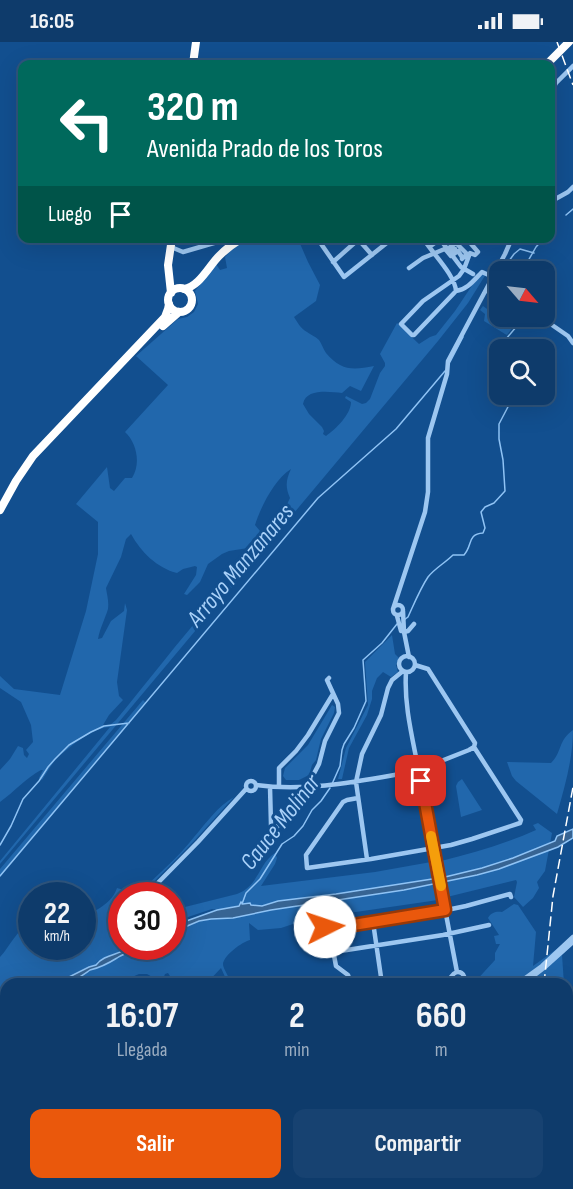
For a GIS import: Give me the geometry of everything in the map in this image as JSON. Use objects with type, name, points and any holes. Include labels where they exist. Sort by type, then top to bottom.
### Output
[{"type":"highway","points":[[194,60],[196,42]]},
{"type":"highway","points":[[551,60],[568,42]]},
{"type":"highway","points":[[0,510],[33,456],[165,317],[171,293],[168,265],[171,243]]},
{"type":"highway","points":[[171,293],[175,290],[188,289],[223,252],[235,243]]},
{"type":"highway","points":[[170,279],[175,285],[189,292],[192,297]]},
{"type":"highway","points":[[169,304],[172,310],[179,312],[190,308],[196,282]]},
{"type":"highway","points":[[104,382],[179,312]]},
{"type":"street","points":[[555,85],[573,66]]},
{"type":"street","points":[[555,199],[573,187]]},
{"type":"street","points":[[171,243],[183,252],[214,243]]},
{"type":"street","points":[[320,243],[344,277],[387,243]]},
{"type":"street","points":[[333,262],[354,243]]},
{"type":"street","points":[[362,243],[372,255]]},
{"type":"street","points":[[426,243],[453,281],[456,291]]},
{"type":"street","points":[[445,243],[458,251],[462,259],[470,252]]},
{"type":"street","points":[[467,243],[470,252],[464,269],[453,281],[420,303],[401,324],[414,335],[456,291],[467,287],[482,273],[489,276]]},
{"type":"street","points":[[502,261],[510,243]]},
{"type":"street","points":[[452,249],[461,267],[473,274]]},
{"type":"street","points":[[409,268],[432,253],[452,249],[479,252]]},
{"type":"street","points":[[414,624],[408,631],[394,614],[393,609],[425,512],[428,492],[428,438],[449,358],[489,286]]},
{"type":"street","points":[[555,327],[568,336],[573,343]]},
{"type":"street","points":[[397,598],[403,612],[401,623],[406,657]]},
{"type":"street","points":[[393,609],[395,606],[400,606]]},
{"type":"street","points":[[367,860],[356,782],[362,754],[381,715],[387,688],[392,680],[413,670],[415,665],[414,660],[406,657]]},
{"type":"street","points":[[406,657],[401,660],[400,665],[405,672],[406,700],[417,762]]},
{"type":"street","points":[[358,798],[343,802],[305,857],[308,868],[434,848],[472,839],[521,822],[474,746],[474,741],[428,669],[415,665]]},
{"type":"street","points":[[270,787],[271,825],[275,829],[307,787],[319,764],[325,741],[339,713],[339,707],[327,680],[329,678]]},
{"type":"street","points":[[279,787],[279,768],[308,735],[333,693]]},
{"type":"street","points":[[426,767],[474,746]]},
{"type":"street","points":[[417,762],[422,762],[426,767],[425,774],[420,777],[415,777],[411,771],[413,764],[417,762]]},
{"type":"street","points":[[159,882],[246,789],[246,784],[250,780],[256,785],[270,787],[307,787],[356,782],[411,771]]},
{"type":"street","points":[[420,777],[457,972]]},
{"type":"street","points":[[312,922],[329,929],[445,910],[510,894],[511,897]]},
{"type":"street","points":[[373,922],[381,978]]},
{"type":"street","points":[[334,952],[450,934],[488,925]]},
{"type":"street","points":[[329,929],[336,966],[349,978]]},
{"type":"street","points":[[525,978],[573,937]]},
{"type":"street","points":[[532,978],[573,942]]},
{"type":"street","points":[[451,978],[457,972],[464,974],[465,978]]},
{"type":"shaded area","points":[[241,243],[300,243],[320,285],[316,301],[294,317],[303,329],[319,340],[326,353],[337,363],[348,368],[374,366],[361,391],[350,386],[342,393],[319,392],[305,399],[303,404],[322,427],[323,434],[326,436],[346,416],[351,402],[345,398],[346,396],[362,404],[370,399],[385,366],[380,354],[397,323],[419,344],[436,335],[473,284],[482,274],[486,274],[468,303],[438,341],[0,864],[0,861],[110,727],[95,731],[79,740],[58,758],[42,780],[39,778],[43,770],[41,770],[0,802],[0,770],[18,746],[23,748],[27,758],[29,754],[26,750],[33,742],[31,725],[21,702],[0,688],[0,676],[14,689],[60,695],[86,611],[98,554],[98,522],[76,504],[107,467],[110,488],[114,491],[125,478],[132,478],[137,460],[135,448],[125,432],[168,385],[136,356],[178,319],[194,312],[198,304],[195,291],[216,264],[220,270],[227,268],[225,257]],"holes":[[[291,469],[287,490],[290,498],[278,523],[270,531],[260,531],[255,525],[265,502],[279,479]],[[131,534],[156,563],[170,571],[177,573],[183,569],[197,567],[196,575],[184,594],[187,595],[200,582],[208,564],[222,554],[248,548],[251,553],[239,574],[199,618],[116,720],[104,726],[109,715],[123,700],[119,696],[117,682],[127,610],[125,603],[124,611],[111,621],[102,638],[98,639],[108,609],[106,588],[121,557],[126,539]]]},
{"type":"shaded area","points":[[483,306],[489,310],[489,324],[484,321],[485,314],[480,310]]},
{"type":"shaded area","points":[[494,327],[513,327],[507,335]]},
{"type":"shaded area","points":[[392,635],[395,654],[399,658],[396,665],[398,672],[391,677],[383,672],[377,678],[367,715],[349,748],[342,779],[338,779],[346,748],[368,705],[365,662]]},
{"type":"shaded area","points":[[143,700],[146,703],[0,876],[0,869]]},
{"type":"shaded area","points":[[332,705],[335,707],[334,713],[321,739],[316,760],[309,775],[299,780],[286,780],[283,776],[285,768],[308,745]]},
{"type":"shaded area","points":[[573,730],[570,762],[557,814],[516,781],[507,762],[551,763],[562,742]]},
{"type":"shaded area","points":[[462,779],[482,810],[461,817],[456,786]]},
{"type":"shaded area","points":[[234,797],[154,882],[150,882],[182,852],[217,810]]},
{"type":"shaded area","points":[[538,823],[552,833],[545,871],[537,882],[539,888],[533,898],[523,907],[514,897],[516,880],[447,897],[441,861],[489,848],[524,835],[536,830],[533,825]]},
{"type":"shaded area","points":[[573,829],[573,838],[558,847],[477,875],[404,890],[233,918],[199,921],[186,926],[186,921],[217,910],[239,906],[241,902],[262,906],[278,901],[445,877],[482,868],[555,841],[557,836]]},
{"type":"shaded area","points":[[275,853],[277,858],[275,864],[261,886],[375,872],[431,862],[438,900],[308,919],[281,928],[258,930],[249,923],[250,940],[234,949],[224,960],[223,966],[229,978],[226,978],[221,968],[212,978],[171,978],[168,973],[163,978],[139,974],[130,978],[76,978],[113,960],[186,960],[186,926],[199,921],[219,918],[247,904],[212,909],[186,918],[186,907],[237,894],[250,886],[265,863]]},
{"type":"shaded area","points":[[108,902],[108,957],[67,978],[0,978],[0,957],[18,933],[18,960],[96,960],[96,910]]},
{"type":"shaded area","points":[[514,904],[518,905],[536,932],[533,966],[561,946],[573,944],[562,955],[564,978],[478,978],[495,960],[495,953],[500,944],[496,944],[494,936],[499,935],[488,918],[492,913],[502,912]]},
{"type":"shaded area","points":[[108,957],[108,960],[113,960],[77,978],[67,978],[96,965]]},
{"type":"waterway","name":"Cauce Molinar","points":[[566,215],[573,209]]},
{"type":"waterway","name":"Cauce Molinar","points":[[528,261],[540,243]]},
{"type":"waterway","name":"Arroyo Manzanares","points":[[509,261],[520,249],[534,253]]},
{"type":"waterway","name":"Cauce Molinar","points":[[506,339],[516,327]]},
{"type":"waterway","name":"Arroyo Manzanares","points":[[450,362],[463,337]]},
{"type":"waterway","name":"Arroyo Manzanares","points":[[0,876],[318,498],[396,429],[445,371]]},
{"type":"waterway","name":"Cauce Molinar","points":[[404,620],[408,617],[428,577],[453,555],[464,555],[472,538],[483,533],[485,528],[481,512],[505,491],[499,424],[509,405]]},
{"type":"waterway","name":"Cauce Molinar","points":[[332,784],[340,766],[344,744],[366,701],[363,660],[382,643],[397,624]]},
{"type":"waterway","points":[[0,845],[23,799],[69,745],[104,726],[129,723]]},
{"type":"waterway","name":"Cauce Molinar","points":[[242,904],[246,893],[260,879],[282,844],[303,826],[312,810],[330,788]]},
{"type":"railway","points":[[557,42],[573,85]]},
{"type":"railway","points":[[545,978],[553,896],[573,787]]},
{"type":"slow traffic","points":[[431,836],[441,886]]},
{"type":"route","points":[[325,927],[329,929],[445,910],[421,781]]}]
